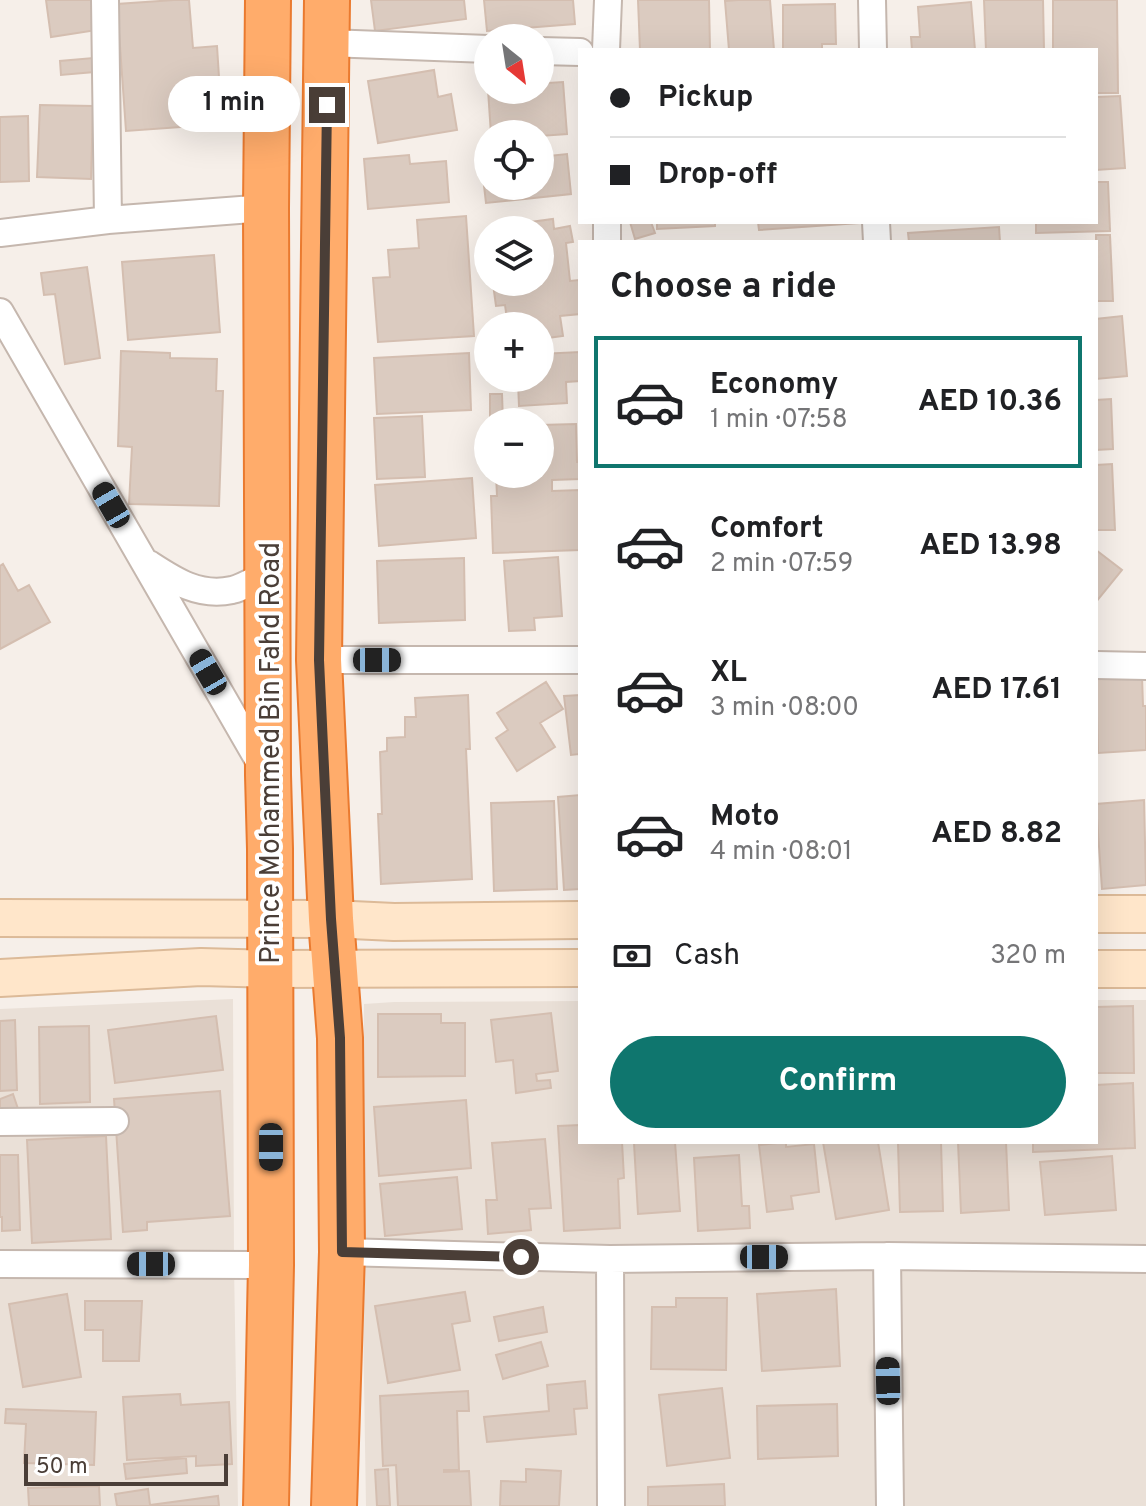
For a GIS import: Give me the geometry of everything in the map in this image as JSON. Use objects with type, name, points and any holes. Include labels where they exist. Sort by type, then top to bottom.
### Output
[{"type":"highway","name":"Prince Mohammed Bin Fahd Road","points":[[266,1506],[271,1265],[266,208],[268,0]]},
{"type":"highway","name":"Prince Mohammed Bin Fahd Road","points":[[327,0],[319,660],[340,1038],[342,1252],[334,1506]]},
{"type":"street","points":[[105,0],[108,220]]},
{"type":"street","points":[[606,48],[608,0]]},
{"type":"street","points":[[872,0],[873,48]]},
{"type":"street","points":[[328,43],[474,48]]},
{"type":"street","points":[[554,51],[578,52]]},
{"type":"street","points":[[0,233],[108,220],[266,208]]},
{"type":"street","points":[[0,312],[143,560],[172,589],[268,775]]},
{"type":"street","points":[[172,589],[233,589],[267,574]]},
{"type":"street","points":[[319,660],[578,660]]},
{"type":"street","points":[[1098,665],[1146,666]]},
{"type":"street","points":[[1098,914],[1146,914]]},
{"type":"street","points":[[0,918],[270,918],[394,922],[578,920]]},
{"type":"street","points":[[0,978],[201,967],[578,968]]},
{"type":"street","points":[[1098,969],[1146,969]]},
{"type":"street","points":[[0,1122],[115,1121]]},
{"type":"street","points":[[342,1252],[610,1259],[887,1256],[1146,1259]]},
{"type":"street","points":[[887,1256],[890,1506]]},
{"type":"street","points":[[610,1259],[611,1506]]},
{"type":"street","points":[[0,1264],[271,1265]]},
{"type":"shaded area","points":[[233,999],[238,1506],[0,1506],[0,1009]]},
{"type":"shaded area","points":[[1098,1000],[1146,1000],[1146,1506],[366,1506],[362,1255],[364,1004],[578,1001],[578,1144],[1098,1144]]},
{"type":"building","points":[[46,0],[93,0],[97,30],[51,37]]},
{"type":"building","points":[[189,0],[193,48],[217,46],[222,124],[126,131],[117,4]]},
{"type":"building","points":[[371,0],[464,0],[466,19],[375,31]]},
{"type":"building","points":[[484,0],[573,0],[575,24],[486,24]]},
{"type":"building","points":[[638,0],[709,0],[710,48],[640,48]]},
{"type":"building","points":[[770,0],[774,48],[729,48],[725,1]]},
{"type":"building","points":[[984,0],[1043,0],[1044,48],[986,48]]},
{"type":"building","points":[[1053,0],[1117,0],[1118,93],[1098,93],[1098,48],[1053,48]]},
{"type":"building","points":[[971,2],[975,48],[912,48],[911,37],[920,37],[918,7]]},
{"type":"building","points":[[835,4],[836,44],[822,44],[822,48],[783,48],[783,5]]},
{"type":"building","points":[[93,58],[94,72],[61,75],[60,61]]},
{"type":"building","points":[[434,70],[438,97],[451,94],[457,130],[378,143],[368,81]]},
{"type":"building","points":[[563,82],[567,134],[554,135],[554,120],[490,120],[489,104],[554,104],[554,83]]},
{"type":"building","points":[[1120,96],[1125,168],[1098,170],[1098,97]]},
{"type":"building","points":[[40,105],[93,106],[91,179],[37,177]]},
{"type":"building","points":[[28,116],[29,181],[0,182],[0,117]]},
{"type":"building","points":[[567,154],[571,194],[554,196],[554,155]]},
{"type":"building","points":[[409,155],[410,164],[446,161],[449,202],[368,209],[364,159]]},
{"type":"building","points":[[1098,182],[1108,182],[1110,231],[1036,233],[1036,224],[1098,224]]},
{"type":"building","points":[[486,200],[514,200],[486,203]]},
{"type":"building","points":[[466,216],[474,336],[378,342],[373,278],[390,277],[388,250],[419,248],[417,220]]},
{"type":"building","points":[[631,224],[652,224],[655,233],[635,239]]},
{"type":"building","points":[[657,224],[715,224],[715,226],[657,229]]},
{"type":"building","points":[[758,224],[845,224],[759,230]]},
{"type":"building","points":[[570,226],[573,242],[566,243],[570,281],[578,280],[578,314],[560,316],[563,336],[554,337],[554,312],[506,312],[505,305],[496,306],[495,296],[554,296],[554,229]]},
{"type":"building","points":[[999,227],[1000,240],[909,240],[908,233]]},
{"type":"building","points":[[1096,235],[1110,235],[1113,301],[1098,301]]},
{"type":"building","points":[[214,255],[220,332],[128,340],[122,262]]},
{"type":"building","points":[[87,267],[100,358],[65,364],[55,294],[44,295],[41,273]]},
{"type":"building","points":[[1122,316],[1127,376],[1098,379],[1098,319]]},
{"type":"building","points":[[121,351],[170,353],[170,358],[217,359],[216,391],[223,391],[219,506],[129,504],[132,447],[118,446]]},
{"type":"building","points":[[578,352],[578,381],[566,382],[567,403],[519,406],[518,392],[554,392],[554,353]]},
{"type":"building","points":[[469,353],[471,410],[377,414],[374,358]]},
{"type":"building","points":[[490,394],[502,394],[503,408],[490,408]]},
{"type":"building","points":[[1111,399],[1113,449],[1098,450],[1098,400]]},
{"type":"building","points":[[422,416],[425,477],[377,479],[374,418]]},
{"type":"building","points":[[576,424],[578,479],[554,480],[554,425]]},
{"type":"building","points":[[1112,464],[1115,530],[1098,530],[1098,465]]},
{"type":"building","points":[[472,478],[476,538],[379,546],[375,485]]},
{"type":"building","points":[[497,488],[578,490],[578,550],[493,553],[491,496],[497,496]]},
{"type":"building","points":[[1098,552],[1122,570],[1098,600]]},
{"type":"building","points":[[558,557],[562,616],[534,618],[535,630],[509,631],[504,561]]},
{"type":"building","points":[[464,558],[465,620],[379,623],[377,561]]},
{"type":"building","points":[[3,564],[18,591],[29,585],[50,622],[0,649],[0,566]]},
{"type":"building","points":[[1142,676],[1146,750],[1098,753],[1098,678]]},
{"type":"building","points":[[546,682],[563,709],[540,723],[555,747],[517,771],[496,738],[508,730],[497,713]]},
{"type":"building","points":[[468,695],[470,749],[466,749],[472,879],[381,884],[378,814],[382,814],[380,752],[387,751],[387,738],[405,737],[405,717],[416,717],[415,698]]},
{"type":"building","points":[[578,695],[578,754],[571,755],[564,696]]},
{"type":"building","points":[[578,795],[578,889],[564,890],[558,797]]},
{"type":"building","points":[[1144,800],[1146,885],[1102,889],[1098,804]]},
{"type":"building","points":[[554,801],[557,889],[494,891],[491,803]]},
{"type":"building","points":[[1133,1006],[1134,1073],[1098,1073],[1098,1007]]},
{"type":"building","points":[[551,1013],[558,1071],[536,1074],[537,1081],[550,1080],[551,1088],[516,1093],[513,1060],[496,1062],[491,1020]]},
{"type":"building","points":[[378,1014],[441,1014],[441,1023],[465,1023],[465,1076],[378,1077]]},
{"type":"building","points":[[216,1016],[223,1070],[115,1083],[108,1030]]},
{"type":"building","points":[[15,1020],[17,1090],[0,1091],[0,1021]]},
{"type":"building","points":[[89,1026],[90,1102],[40,1104],[39,1027]]},
{"type":"building","points":[[1133,1083],[1135,1148],[1033,1152],[1033,1144],[1098,1144],[1098,1085]]},
{"type":"building","points":[[220,1091],[230,1216],[147,1222],[147,1230],[123,1232],[114,1099]]},
{"type":"building","points":[[13,1094],[18,1109],[0,1116],[0,1099]]},
{"type":"building","points":[[466,1100],[471,1168],[379,1176],[374,1107]]},
{"type":"building","points":[[578,1125],[578,1144],[622,1144],[624,1178],[618,1179],[620,1228],[564,1231],[558,1126]]},
{"type":"building","points":[[106,1136],[111,1239],[32,1243],[27,1140]]},
{"type":"building","points":[[545,1139],[551,1208],[529,1209],[531,1230],[488,1234],[486,1200],[497,1200],[492,1143]]},
{"type":"building","points":[[634,1144],[675,1144],[680,1211],[638,1214]]},
{"type":"building","points":[[786,1144],[786,1147],[814,1144],[819,1192],[791,1196],[793,1209],[767,1212],[759,1145]]},
{"type":"building","points":[[823,1144],[878,1144],[889,1210],[836,1219]]},
{"type":"building","points":[[898,1144],[941,1144],[943,1211],[900,1212]]},
{"type":"building","points":[[958,1144],[1006,1144],[1009,1210],[961,1213]]},
{"type":"building","points":[[0,1155],[18,1155],[20,1230],[2,1231]]},
{"type":"building","points":[[739,1155],[742,1206],[749,1206],[750,1228],[698,1231],[694,1158]]},
{"type":"building","points":[[1112,1156],[1116,1210],[1045,1215],[1040,1162]]},
{"type":"building","points":[[457,1177],[462,1229],[385,1236],[380,1184]]},
{"type":"building","points":[[836,1289],[840,1366],[762,1371],[757,1294]]},
{"type":"building","points":[[465,1292],[470,1321],[452,1324],[460,1370],[388,1383],[375,1306]]},
{"type":"building","points":[[67,1294],[81,1377],[23,1387],[9,1304]]},
{"type":"building","points":[[676,1298],[727,1298],[726,1370],[651,1369],[652,1307],[676,1307]]},
{"type":"building","points":[[85,1301],[142,1301],[139,1361],[103,1361],[103,1330],[85,1330]]},
{"type":"building","points":[[543,1307],[547,1332],[499,1341],[494,1317]]},
{"type":"building","points":[[541,1342],[548,1366],[503,1379],[496,1355]]},
{"type":"building","points":[[585,1381],[587,1408],[574,1409],[576,1434],[487,1442],[484,1417],[549,1411],[547,1385]]},
{"type":"building","points":[[722,1388],[730,1458],[667,1466],[659,1395]]},
{"type":"building","points":[[468,1391],[469,1411],[457,1411],[459,1470],[444,1472],[469,1471],[471,1506],[398,1506],[396,1465],[383,1466],[380,1396]]},
{"type":"building","points":[[180,1394],[181,1405],[229,1402],[232,1464],[196,1466],[196,1456],[127,1460],[123,1397]]},
{"type":"building","points":[[837,1404],[838,1456],[758,1459],[757,1406]]},
{"type":"building","points":[[6,1409],[96,1412],[94,1465],[24,1463],[26,1424],[5,1423]]},
{"type":"building","points":[[186,1458],[187,1473],[126,1479],[124,1464]]},
{"type":"building","points":[[388,1469],[390,1506],[377,1506],[375,1470]]},
{"type":"building","points":[[526,1469],[561,1471],[559,1506],[500,1506],[501,1481],[526,1482]]},
{"type":"building","points":[[724,1484],[725,1506],[648,1506],[648,1487]]},
{"type":"building","points":[[99,1486],[100,1506],[29,1506],[28,1488]]},
{"type":"building","points":[[148,1489],[150,1505],[218,1496],[219,1506],[117,1506],[115,1494]]},
{"type":"route","points":[[327,105],[319,660],[340,1038],[342,1252],[521,1257]]}]
